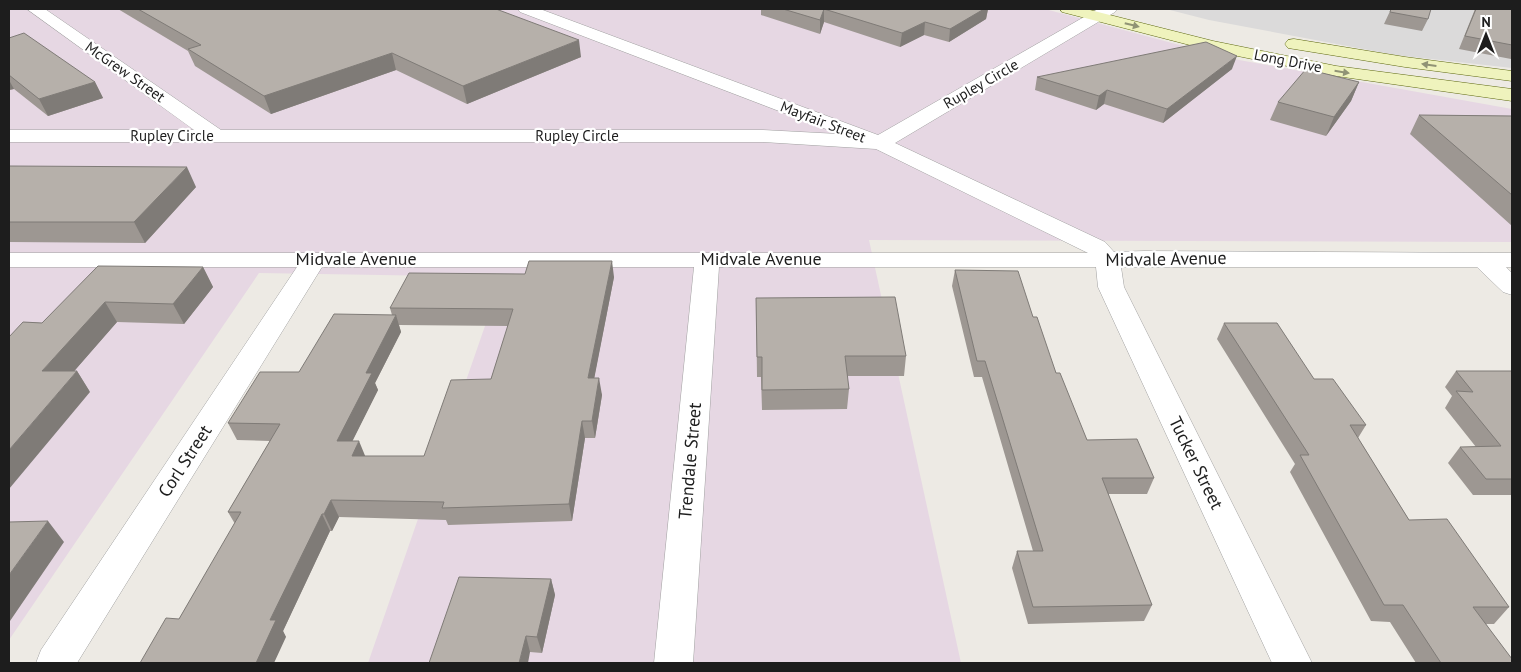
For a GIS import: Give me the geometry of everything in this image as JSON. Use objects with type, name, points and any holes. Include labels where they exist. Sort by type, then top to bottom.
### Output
[{"type":"main road","name":"Long Drive","points":[[1068,9],[1103,12],[1213,46],[1317,67],[1466,90],[1512,95]]},
{"type":"main road","points":[[1129,9],[1147,13]]},
{"type":"main road","name":"Long Drive","points":[[1276,41],[1512,76]]},
{"type":"main road","points":[[1453,68],[1466,90]]},
{"type":"street","name":"McGrew Street","points":[[35,9],[216,136]]},
{"type":"street","name":"Mayfair Street","points":[[526,9],[880,143],[1096,247],[1107,260]]},
{"type":"street","name":"Rupley Circle","points":[[9,136],[763,136],[880,143],[1103,12]]},
{"type":"street","name":"Midvale Avenue","points":[[9,260],[1107,260],[1144,258],[1512,260]]},
{"type":"street","name":"Corl Street","points":[[55,663],[315,259]]},
{"type":"street","name":"Trendale Street","points":[[673,663],[707,259]]},
{"type":"street","name":"Tucker Street","points":[[1107,260],[1111,287],[1292,663]]},
{"type":"street","points":[[1484,260],[1512,287]]},
{"type":"shaded area","points":[[9,9],[1045,9],[1228,58],[1512,109],[1512,242],[869,240],[961,663],[368,663],[502,277],[259,273],[9,640]]},
{"type":"shaded area","points":[[1166,9],[1512,9],[1512,68],[1395,55],[1209,20]]},
{"type":"building","points":[[138,9],[496,9],[579,40],[463,86],[392,53],[264,96],[188,49],[201,45]]},
{"type":"building","points":[[783,9],[824,9],[820,20]]},
{"type":"building","points":[[824,9],[984,9],[950,29],[925,22],[902,33]]},
{"type":"building","points":[[1391,9],[1431,9],[1428,19],[1390,12]]},
{"type":"building","points":[[1476,9],[1512,9],[1512,45],[1465,36]]},
{"type":"building","points":[[24,33],[95,82],[39,99],[9,75],[9,38]]},
{"type":"building","points":[[1206,42],[1237,56],[1167,109],[1107,90],[1099,96],[1037,77]]},
{"type":"building","points":[[1306,69],[1359,82],[1334,117],[1278,102]]},
{"type":"building","points":[[1419,115],[1512,116],[1512,195]]},
{"type":"building","points":[[9,166],[187,167],[134,222],[9,222]]},
{"type":"building","points":[[529,261],[612,261],[588,378],[599,378],[592,421],[582,421],[569,504],[442,508],[444,502],[331,500],[324,514],[322,514],[270,620],[276,620],[256,663],[140,663],[166,618],[179,619],[241,512],[228,512],[280,424],[228,423],[260,372],[299,372],[334,314],[396,315],[366,373],[372,373],[337,441],[359,441],[352,456],[424,456],[451,380],[491,379],[513,309],[390,308],[409,273],[525,274]]},
{"type":"building","points":[[98,266],[203,267],[173,304],[105,302],[42,371],[77,371],[9,450],[9,337],[23,322],[42,323]]},
{"type":"building","points":[[955,270],[1018,271],[1033,317],[1037,317],[1056,373],[1060,373],[1087,440],[1137,439],[1154,478],[1102,478],[1152,605],[1033,607],[1017,551],[1043,551],[985,361],[977,361]]},
{"type":"building","points":[[895,297],[906,356],[845,356],[849,389],[762,390],[762,357],[757,357],[756,298]]},
{"type":"building","points":[[1224,323],[1277,323],[1314,379],[1333,379],[1366,425],[1350,425],[1409,520],[1447,519],[1509,607],[1473,607],[1512,659],[1512,663],[1441,663],[1403,605],[1384,605],[1300,455],[1309,455]]},
{"type":"building","points":[[1456,371],[1512,371],[1512,479],[1486,479],[1460,447],[1501,446],[1456,391],[1473,392]]},
{"type":"building","points":[[48,521],[9,575],[9,522]]},
{"type":"building","points":[[459,577],[551,579],[537,637],[526,636],[519,663],[429,663]]}]
